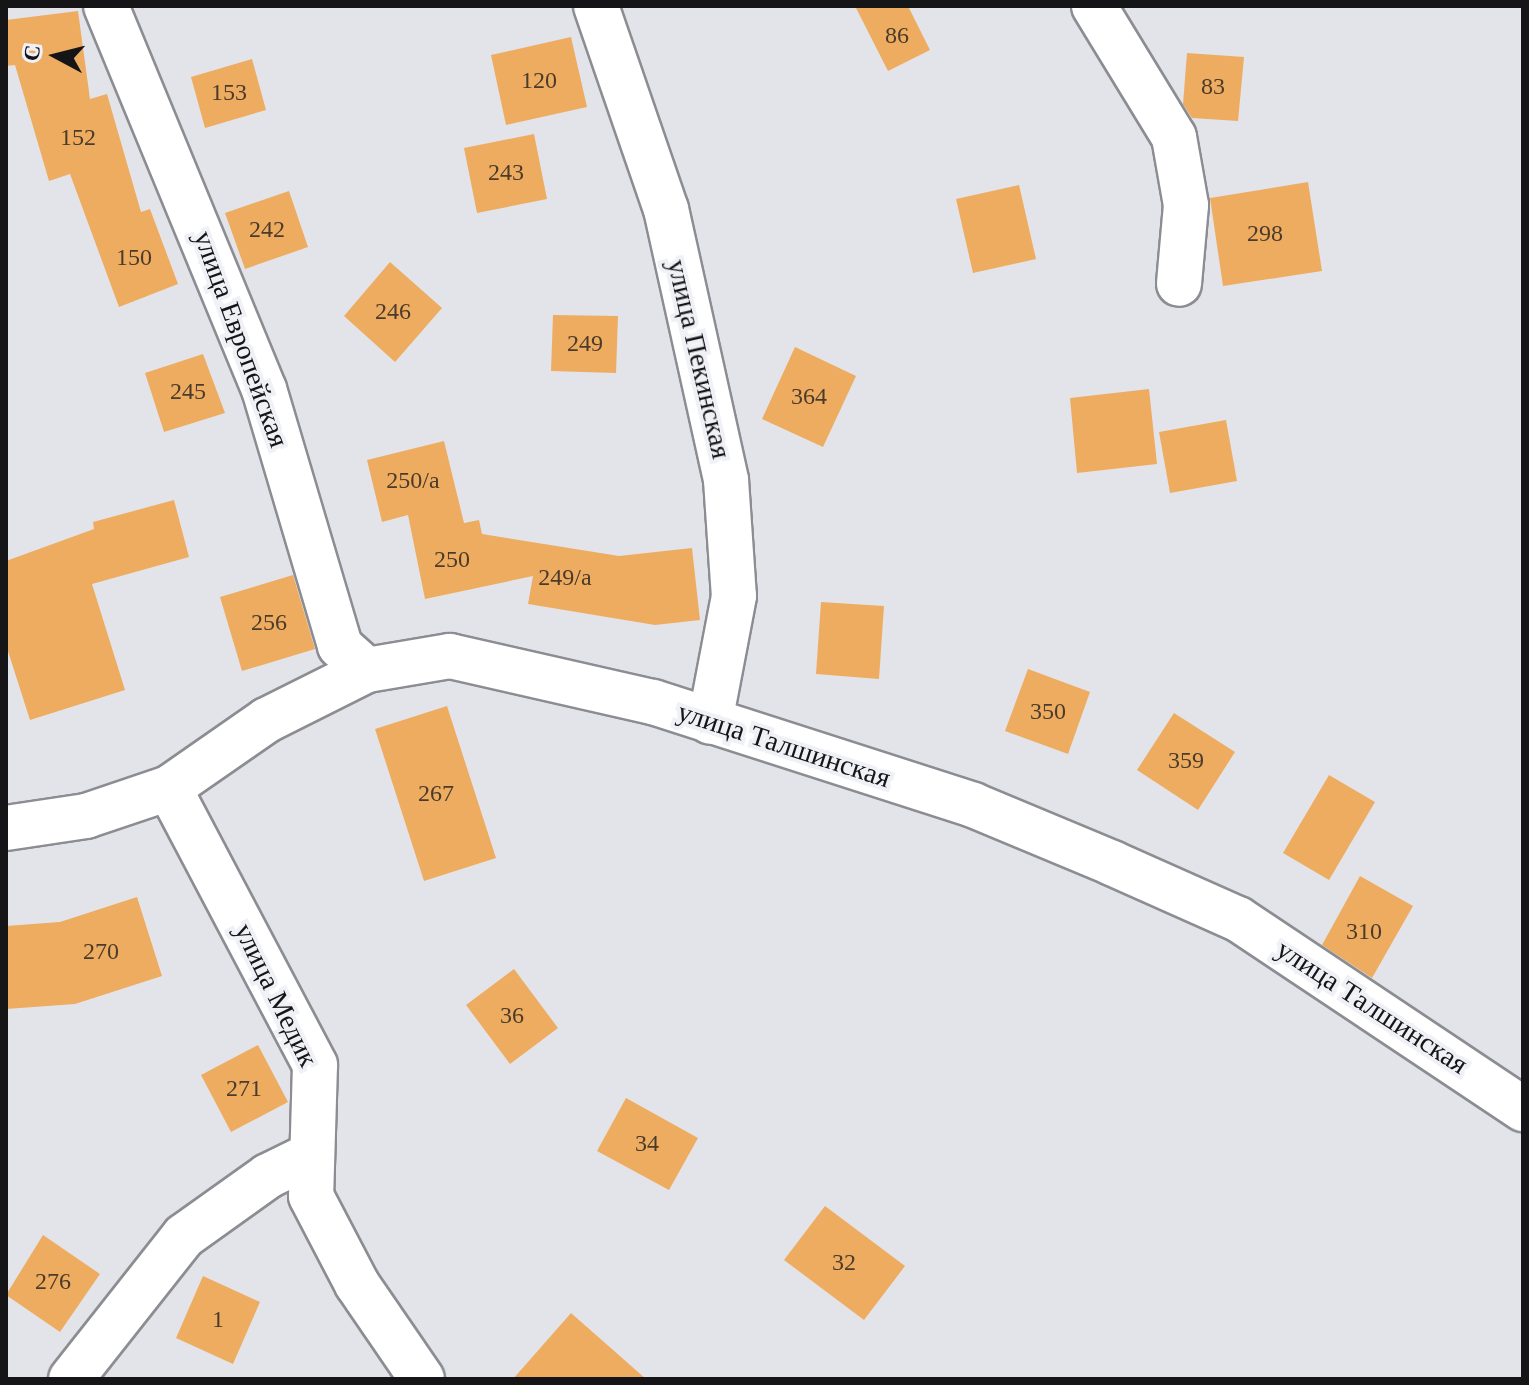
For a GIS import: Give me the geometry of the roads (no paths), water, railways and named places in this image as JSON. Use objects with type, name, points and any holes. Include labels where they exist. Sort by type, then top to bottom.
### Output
[{"type":"street","name":"улица Европейская","points":[[106,6],[264,389],[340,646],[367,670]]},
{"type":"street","name":"улица Пекинская","points":[[596,6],[666,209],[726,480],[734,596],[710,722]]},
{"type":"street","points":[[1094,6],[1174,137],[1186,205],[1179,284]]},
{"type":"street","name":"улица Талшинская","points":[[6,828],[86,816],[169,788],[267,720],[367,670],[450,656],[653,702],[973,805],[1238,919],[1523,1109]]},
{"type":"street","name":"улица Медик","points":[[169,788],[315,1065],[318,1088],[309,1156],[311,1196],[357,1284],[422,1379]]},
{"type":"street","points":[[71,1379],[184,1236],[268,1176],[309,1156]]}]
